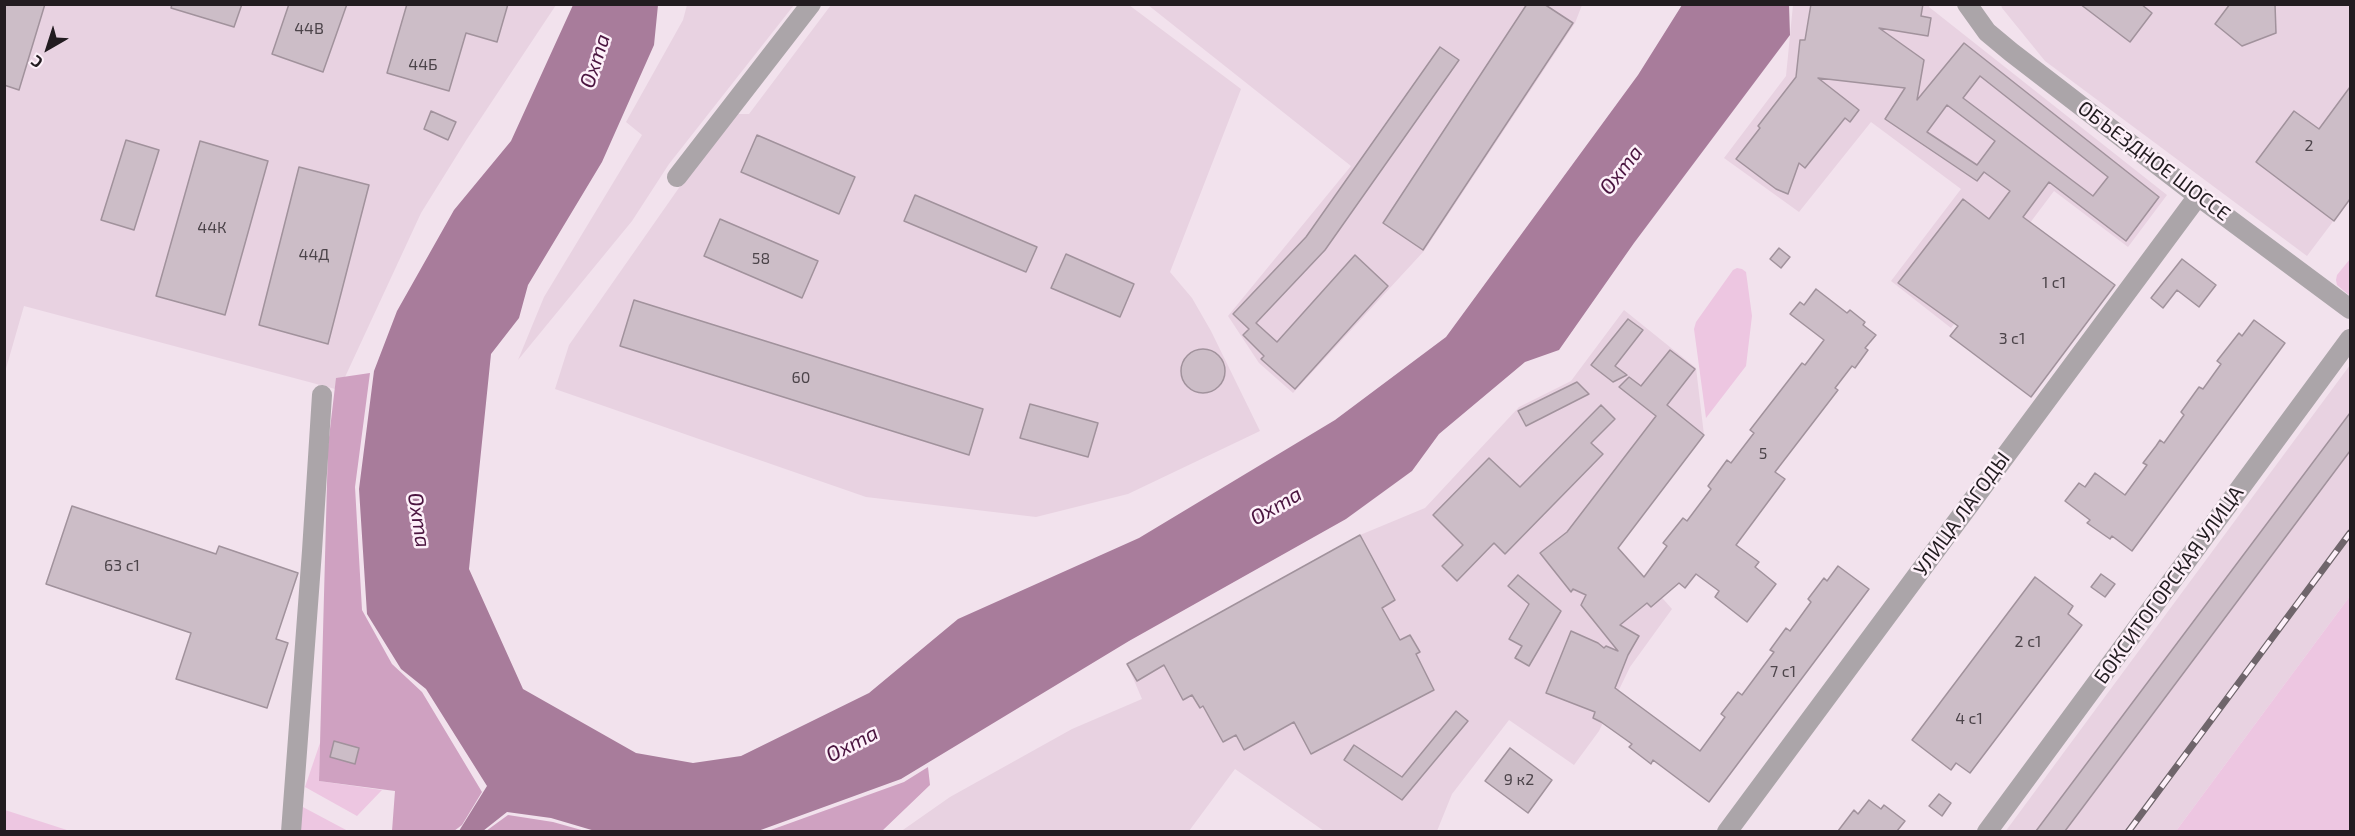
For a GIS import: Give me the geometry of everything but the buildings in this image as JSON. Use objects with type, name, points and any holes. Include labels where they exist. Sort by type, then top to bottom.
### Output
[{"type":"street","points":[[677,177],[811,4]]},
{"type":"street","name":"ОБЪЕЗДНОЕ ШОССЕ","points":[[1967,4],[1987,32],[2012,52],[2198,196],[2350,309]]},
{"type":"street","name":"УЛИЦА ЛАГОДЫ","points":[[1727,831],[2198,196]]},
{"type":"street","name":"БОКСИТОГОРСКАЯ УЛИЦА","points":[[1988,831],[2350,339]]},
{"type":"street","points":[[291,831],[322,395]]},
{"type":"shaded area","points":[[5,5],[556,5],[421,213],[339,390],[24,306],[5,372]]},
{"type":"shaded area","points":[[687,5],[794,5],[669,164],[632,221],[518,360],[544,297],[642,135],[626,122],[683,20]]},
{"type":"shaded area","points":[[831,5],[1129,5],[1241,89],[1170,272],[1192,298],[1211,331],[1260,431],[1128,494],[1036,517],[866,497],[555,389],[569,345],[683,182],[737,114],[749,114]]},
{"type":"shaded area","points":[[1148,5],[1582,5],[1575,23],[1424,251],[1293,393],[1259,363],[1228,316],[1351,166]]},
{"type":"shaded area","points":[[1793,5],[1929,5],[2167,195],[2128,247],[2054,191],[1951,328],[1891,281],[1961,189],[1871,122],[1799,212],[1724,158],[1786,76]]},
{"type":"shaded area","points":[[2001,5],[2350,5],[2350,199],[2307,256],[2045,61]]},
{"type":"shaded area","points":[[2350,259],[2350,296],[2337,285],[2336,280],[2337,275]]},
{"type":"shaded area","points":[[1737,268],[1746,272],[1752,316],[1746,366],[1706,418],[1694,329],[1696,322],[1733,270]]},
{"type":"shaded area","points":[[1624,310],[1696,368],[1704,435],[1618,548],[1672,609],[1630,667],[1599,731],[1574,765],[1509,720],[1452,794],[1437,831],[1324,831],[1235,769],[1189,831],[900,832],[950,797],[1072,729],[1142,699],[1127,664],[1360,535],[1425,508],[1519,407],[1571,381]]},
{"type":"shaded area","points":[[2350,365],[2350,596],[2176,831],[2005,832]]},
{"type":"shaded area","points":[[370,373],[355,487],[362,610],[392,664],[422,692],[482,792],[462,825],[454,831],[392,831],[395,791],[319,781],[328,446],[336,378]]},
{"type":"shaded area","points":[[2350,596],[2350,831],[2176,831]]},
{"type":"shaded area","points":[[320,743],[319,781],[382,790],[357,816],[305,787]]},
{"type":"shaded area","points":[[928,767],[930,785],[882,831],[768,831],[904,782]]},
{"type":"shaded area","points":[[301,806],[348,831],[300,832]]},
{"type":"shaded area","points":[[5,810],[70,831],[5,831]]},
{"type":"shaded area","points":[[508,815],[553,822],[585,831],[486,831]]},
{"type":"water","name":"Охта","points":[[573,5],[658,5],[654,45],[602,162],[528,285],[519,318],[491,354],[469,569],[523,689],[636,753],[693,763],[741,756],[869,693],[958,619],[1139,538],[1335,420],[1446,337],[1638,75],[1682,5],[1789,5],[1790,35],[1634,243],[1559,350],[1525,362],[1439,434],[1412,471],[1346,519],[1129,641],[901,779],[758,831],[595,831],[551,818],[507,812],[483,831],[459,831],[487,786],[426,689],[401,669],[367,614],[359,489],[374,371],[397,311],[454,210],[511,141]]},
{"type":"railway","points":[[2128,832],[2350,533]]}]
